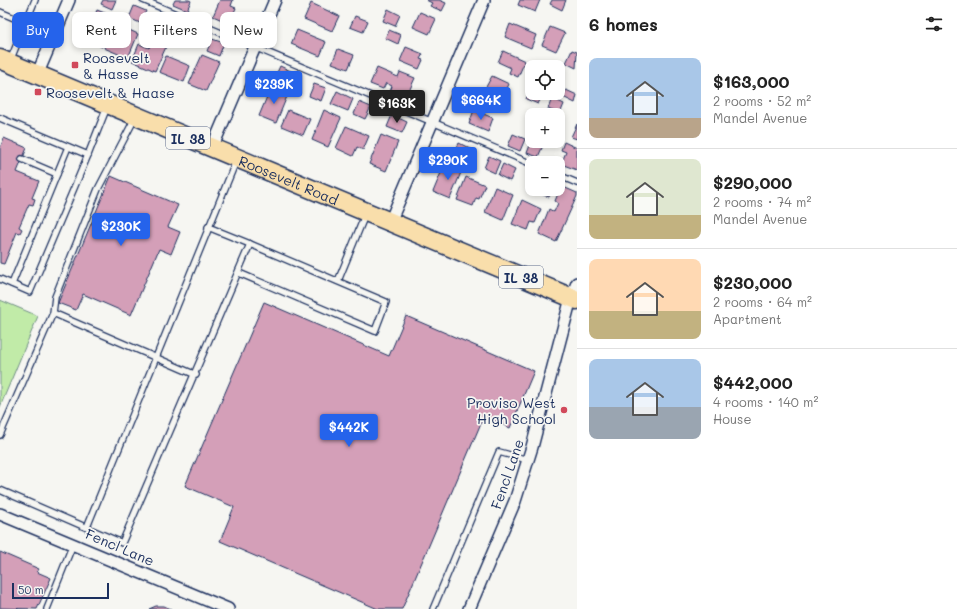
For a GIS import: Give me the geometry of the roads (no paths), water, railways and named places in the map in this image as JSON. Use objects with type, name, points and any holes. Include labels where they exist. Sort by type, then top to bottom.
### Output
[{"type":"main road","name":"Roosevelt Road","points":[[5,61],[390,222],[575,294]]},
{"type":"street","points":[[36,75],[69,0]]},
{"type":"street","points":[[270,12],[275,0]]},
{"type":"street","points":[[390,222],[431,122],[484,0]]},
{"type":"street","points":[[212,148],[254,48]]},
{"type":"street","name":"Fencl Lane","points":[[469,609],[515,501],[575,294]]},
{"type":"street","name":"Fencl Lane","points":[[0,514],[228,609]]},
{"type":"lane","points":[[30,12],[35,0]]},
{"type":"lane","points":[[143,0],[220,32]]},
{"type":"lane","points":[[0,12],[12,17]]},
{"type":"lane","points":[[5,61],[12,48]]},
{"type":"lane","points":[[260,48],[525,161]]},
{"type":"lane","points":[[0,279],[30,292],[108,104]]},
{"type":"lane","points":[[0,435],[53,313],[55,297],[98,190],[136,116]]},
{"type":"lane","points":[[0,118],[88,155]]},
{"type":"lane","points":[[12,284],[68,147]]},
{"type":"lane","points":[[87,527],[237,158]]},
{"type":"lane","points":[[22,159],[57,174]]},
{"type":"lane","points":[[565,178],[577,183]]},
{"type":"lane","points":[[338,281],[366,212]]},
{"type":"lane","points":[[208,227],[386,302],[375,331],[239,274]]},
{"type":"lane","points":[[0,490],[122,543],[196,375],[239,274],[250,244]]},
{"type":"lane","points":[[53,313],[196,375]]},
{"type":"lane","points":[[433,609],[499,452],[528,460]]},
{"type":"lane","points":[[47,609],[73,544]]},
{"type":"place","name":"Roosevelt & Hasse","points":[[75,65]]},
{"type":"place","name":"Roosevelt & Haase","points":[[38,92]]},
{"type":"place","name":"Proviso West High School","points":[[564,410]]}]
